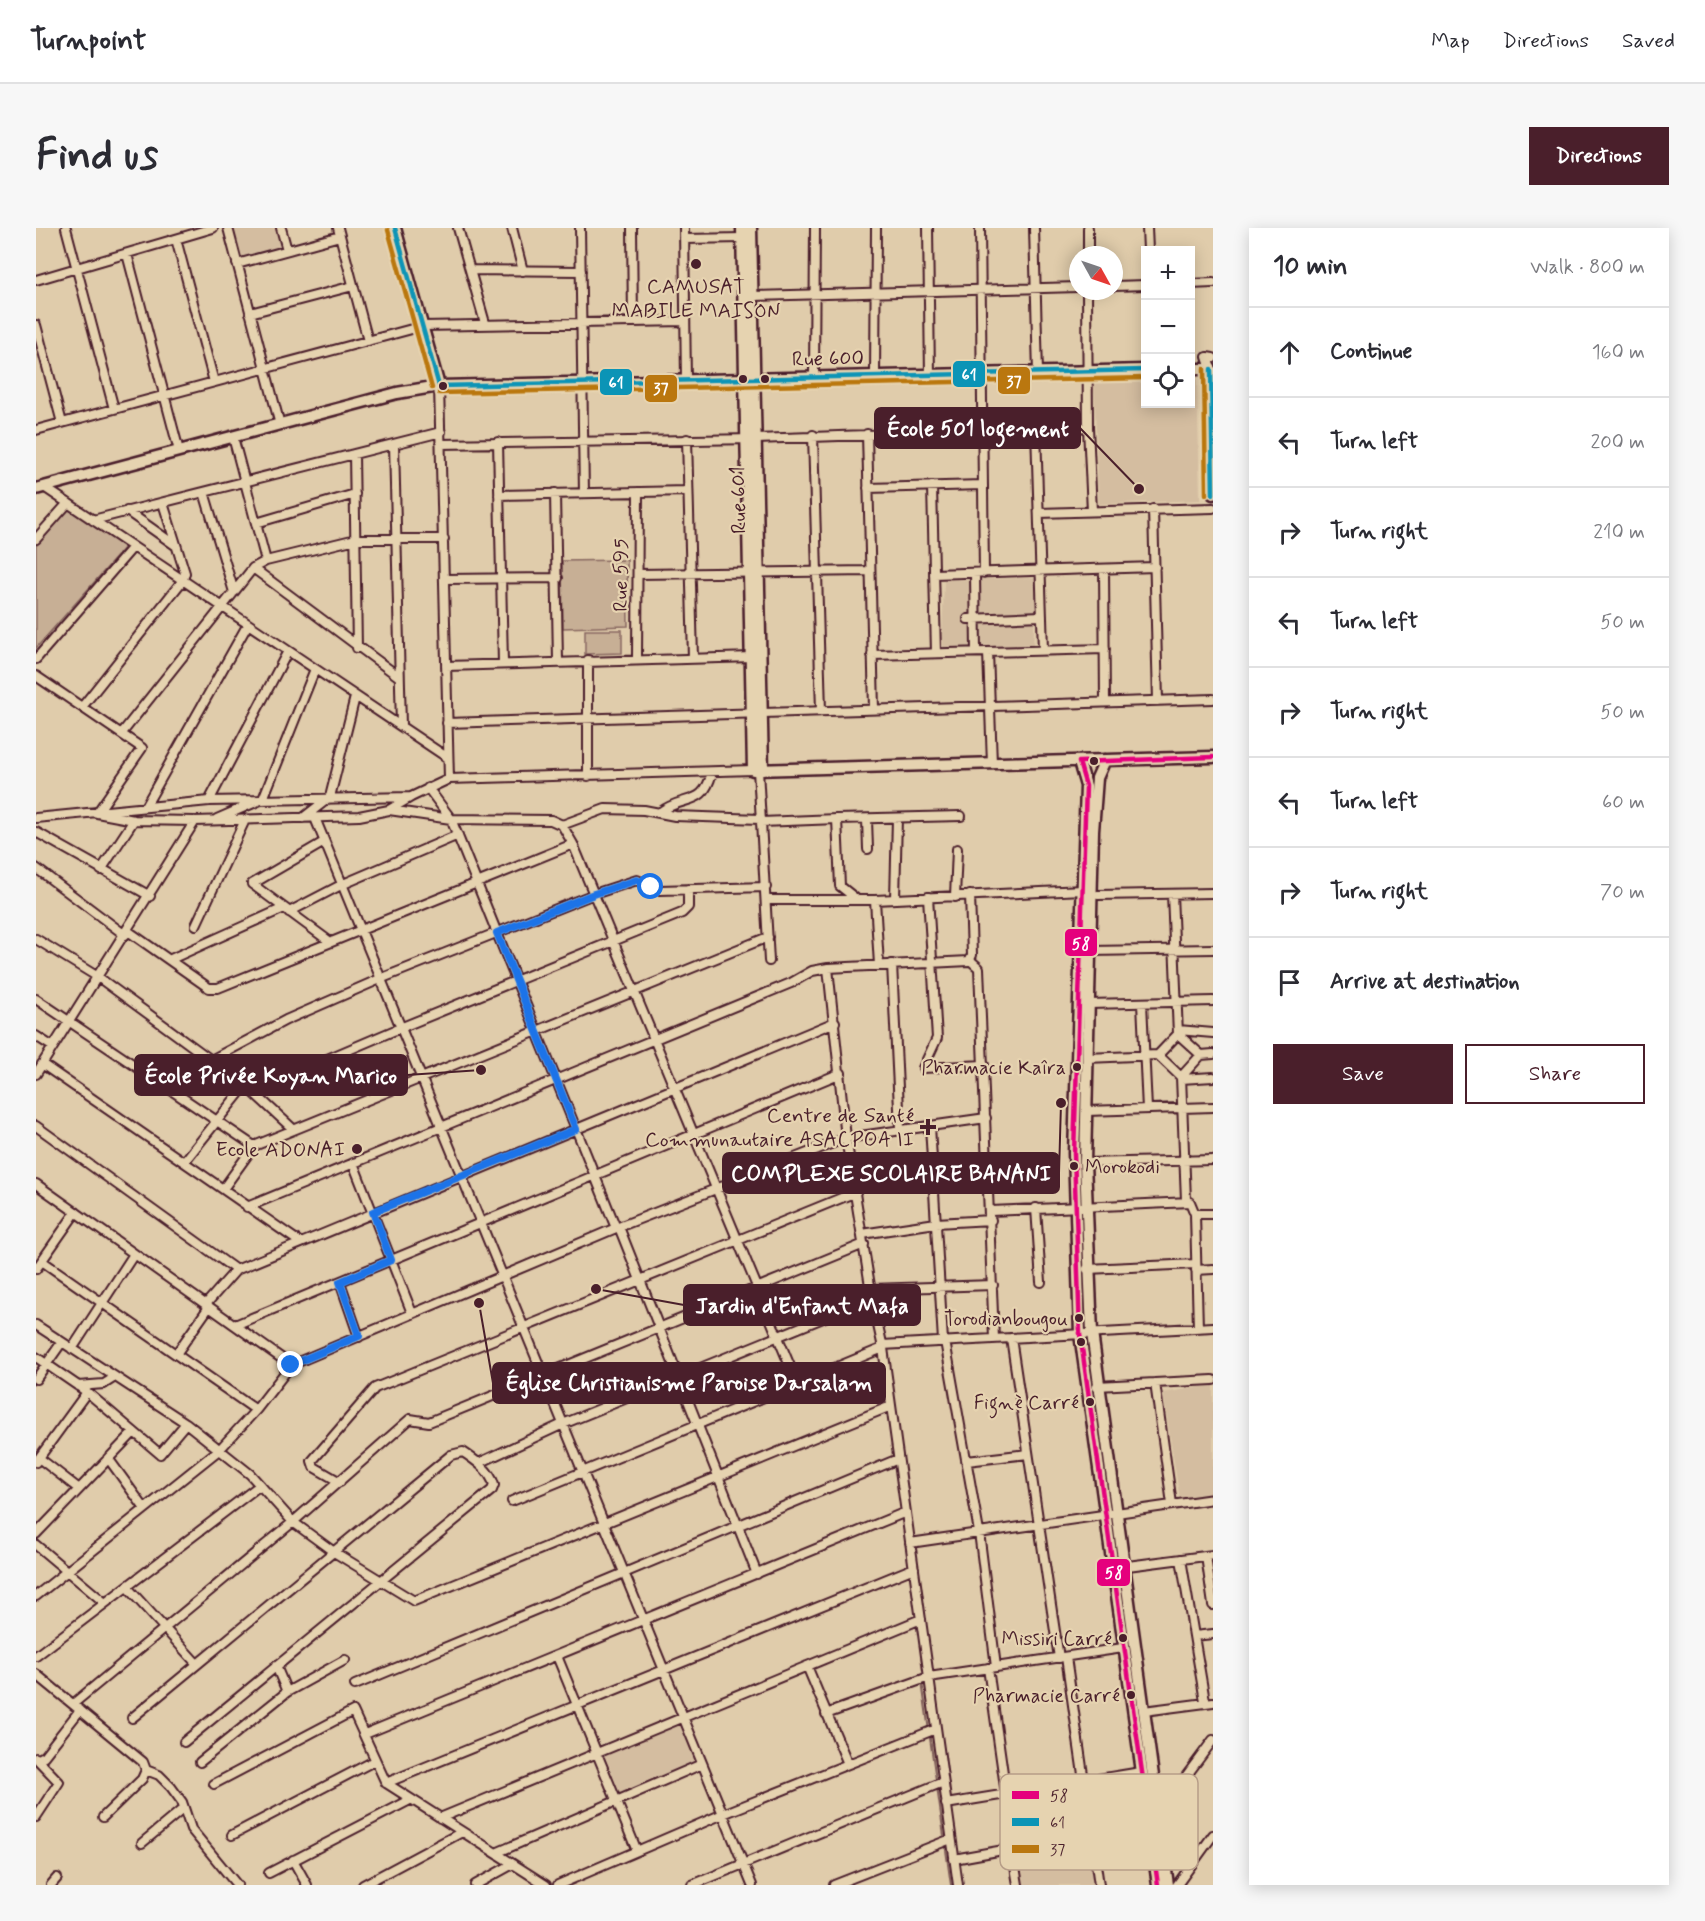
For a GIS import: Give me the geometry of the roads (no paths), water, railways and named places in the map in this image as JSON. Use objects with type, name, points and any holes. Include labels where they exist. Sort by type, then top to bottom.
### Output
[{"type":"street","points":[[66,228],[114,409]]},
{"type":"street","points":[[36,280],[213,228]]},
{"type":"street","points":[[228,228],[279,425]]},
{"type":"street","points":[[282,228],[287,250]]},
{"type":"street","points":[[395,228],[439,386],[449,779]]},
{"type":"street","points":[[459,228],[485,323]]},
{"type":"street","points":[[512,228],[524,271]]},
{"type":"street","points":[[580,228],[584,493]]},
{"type":"street","points":[[632,228],[633,321]]},
{"type":"street","points":[[684,228],[686,381]]},
{"type":"street","points":[[814,378],[815,228]]},
{"type":"street","points":[[875,377],[876,228]]},
{"type":"street","points":[[928,228],[930,375]]},
{"type":"street","points":[[980,228],[984,573]]},
{"type":"street","points":[[1034,228],[1038,373]]},
{"type":"street","points":[[1088,228],[1088,246]]},
{"type":"street","points":[[1147,228],[1148,246]]},
{"type":"street","points":[[684,239],[749,230]]},
{"type":"street","name":"Rue 601","points":[[749,230],[753,296],[750,380]]},
{"type":"street","name":"Rue 601","points":[[749,230],[758,770]]},
{"type":"street","points":[[237,264],[339,232],[368,341]]},
{"type":"street","points":[[176,239],[214,382]]},
{"type":"street","points":[[127,254],[179,451]]},
{"type":"street","points":[[470,270],[581,271]]},
{"type":"street","points":[[1195,284],[1213,283]]},
{"type":"street","points":[[1123,286],[1141,285]]},
{"type":"street","points":[[250,313],[353,286]]},
{"type":"street","points":[[753,296],[1069,287]]},
{"type":"street","points":[[1087,300],[1088,427],[1092,511]]},
{"type":"street","points":[[36,430],[423,326],[582,321],[684,321]]},
{"type":"street","points":[[36,325],[62,423]]},
{"type":"street","points":[[1195,368],[1212,363],[1213,494]]},
{"type":"street","name":"Rue 600","points":[[40,488],[397,393],[439,386],[1141,370]]},
{"type":"street","points":[[441,444],[751,439],[1088,427]]},
{"type":"street","points":[[1036,430],[1043,650]]},
{"type":"street","points":[[93,520],[441,432]]},
{"type":"street","points":[[867,434],[874,709]]},
{"type":"street","points":[[813,435],[821,711]]},
{"type":"street","points":[[233,437],[266,561]]},
{"type":"street","points":[[687,439],[693,658]]},
{"type":"street","points":[[498,442],[503,663]]},
{"type":"street","points":[[394,444],[401,726]]},
{"type":"street","points":[[354,454],[357,648]]},
{"type":"street","points":[[868,488],[983,485]]},
{"type":"street","points":[[932,486],[936,653]]},
{"type":"street","points":[[40,488],[68,503],[448,758]]},
{"type":"street","points":[[499,495],[687,490]]},
{"type":"street","points":[[204,492],[234,592]]},
{"type":"street","name":"Rue 595","points":[[638,492],[638,659]]},
{"type":"street","points":[[555,493],[558,662]]},
{"type":"street","points":[[256,522],[355,494]]},
{"type":"street","points":[[82,707],[183,580],[185,573],[163,502]]},
{"type":"street","points":[[36,539],[68,503]]},
{"type":"street","points":[[1039,513],[1213,508]]},
{"type":"street","points":[[1153,509],[1158,701]]},
{"type":"street","points":[[127,511],[175,545]]},
{"type":"street","points":[[122,733],[253,568],[266,561],[356,539],[444,539]]},
{"type":"street","points":[[36,659],[133,547]]},
{"type":"street","points":[[934,574],[1155,567]]},
{"type":"street","points":[[253,568],[357,648],[398,676]]},
{"type":"street","points":[[1104,569],[1106,702]]},
{"type":"street","points":[[638,574],[870,571]]},
{"type":"street","points":[[975,573],[973,619],[976,652]]},
{"type":"street","points":[[445,579],[558,578]]},
{"type":"street","points":[[973,619],[1042,616]]},
{"type":"street","points":[[145,807],[248,624]]},
{"type":"street","points":[[872,655],[1105,649]]},
{"type":"street","points":[[209,801],[288,651]]},
{"type":"street","points":[[988,652],[992,764]]},
{"type":"street","points":[[446,666],[588,660],[756,657]]},
{"type":"street","points":[[588,660],[588,776]]},
{"type":"street","points":[[214,820],[263,799],[315,669]]},
{"type":"street","points":[[37,678],[122,733],[142,750],[97,813]]},
{"type":"street","points":[[303,818],[330,797],[355,697]]},
{"type":"street","points":[[447,723],[1213,699]]},
{"type":"street","points":[[97,813],[134,820],[195,821],[359,816],[389,810],[449,779],[1213,757]]},
{"type":"street","points":[[1080,1206],[1085,1163],[1093,831],[1097,778],[1106,760]]},
{"type":"street","points":[[1079,762],[1086,786],[1080,1206],[1086,1334],[1118,1567],[1144,1711],[1153,1774]]},
{"type":"street","points":[[758,770],[769,961]]},
{"type":"street","points":[[659,813],[669,806],[699,797],[708,786],[711,772]]},
{"type":"street","points":[[428,788],[452,819],[757,1574]]},
{"type":"street","points":[[36,818],[209,801],[411,797]]},
{"type":"street","points":[[562,825],[605,809],[675,816],[760,820],[962,816]]},
{"type":"street","points":[[389,810],[452,819],[551,820],[562,825],[573,844],[594,894],[796,1383]]},
{"type":"street","points":[[315,818],[752,1885]]},
{"type":"street","points":[[895,899],[897,818]]},
{"type":"street","points":[[196,925],[245,819]]},
{"type":"street","points":[[837,819],[840,885],[856,899]]},
{"type":"street","points":[[867,819],[868,849]]},
{"type":"street","points":[[101,870],[134,820]]},
{"type":"street","points":[[36,1074],[127,933],[195,821]]},
{"type":"street","points":[[36,832],[150,896]]},
{"type":"street","points":[[171,959],[458,835]]},
{"type":"street","points":[[324,842],[253,883],[253,886],[330,941]]},
{"type":"street","points":[[36,868],[127,933],[171,959],[210,988],[218,988],[573,844]]},
{"type":"street","points":[[955,897],[957,849]]},
{"type":"street","points":[[211,1060],[286,1020],[380,979],[594,894],[637,880],[660,890],[766,887]]},
{"type":"street","points":[[184,1162],[217,1120],[249,1089],[682,914],[688,907],[688,889]]},
{"type":"street","points":[[766,900],[875,900],[1083,890]]},
{"type":"street","points":[[1098,895],[1213,893]]},
{"type":"street","points":[[1087,1058],[1158,1055],[1178,1032],[1172,894]]},
{"type":"street","points":[[970,895],[970,960]]},
{"type":"street","points":[[928,897],[937,1038],[923,1068],[984,1065]]},
{"type":"street","points":[[875,900],[879,964]]},
{"type":"street","points":[[223,1189],[254,1146],[768,937]]},
{"type":"street","points":[[36,939],[98,977],[211,1060],[249,1089],[293,1129]]},
{"type":"street","points":[[1090,951],[1213,949]]},
{"type":"street","points":[[248,1207],[791,983],[812,971],[879,964],[970,960],[979,968],[991,1216],[994,1338]]},
{"type":"street","points":[[892,964],[900,1130]]},
{"type":"street","points":[[828,968],[841,1073],[846,1138],[872,1299],[883,1346],[958,1885]]},
{"type":"street","points":[[36,999],[254,1146]]},
{"type":"street","points":[[1089,1004],[1213,1001]]},
{"type":"street","points":[[1142,1003],[1147,1109]]},
{"type":"street","points":[[176,1354],[207,1305],[236,1270],[835,1022]]},
{"type":"street","points":[[1178,1032],[1213,1033]]},
{"type":"street","points":[[1178,1032],[1201,1055]]},
{"type":"street","points":[[36,1036],[53,1047]]},
{"type":"street","points":[[1186,1200],[1181,1078],[1201,1055],[1213,1054]]},
{"type":"street","points":[[1158,1055],[1181,1078],[1213,1077]]},
{"type":"street","points":[[42,1064],[301,1243]]},
{"type":"street","points":[[236,1325],[841,1073]]},
{"type":"street","points":[[1086,1111],[1213,1107]]},
{"type":"street","points":[[36,1596],[220,1449],[256,1410],[291,1365],[617,1227],[846,1138],[986,1118]]},
{"type":"street","points":[[36,1126],[236,1270]]},
{"type":"street","points":[[930,1126],[944,1341],[979,1532],[1004,1774]]},
{"type":"street","points":[[1085,1163],[1213,1160]]},
{"type":"street","points":[[353,1163],[412,1313]]},
{"type":"street","points":[[36,1184],[291,1365]]},
{"type":"street","points":[[340,1482],[314,1467],[312,1461],[375,1388],[856,1192]]},
{"type":"street","points":[[862,1234],[1036,1208],[1186,1200],[1192,1204],[1195,1214],[1198,1328]]},
{"type":"street","points":[[1036,1208],[1041,1282]]},
{"type":"street","points":[[36,1269],[76,1212]]},
{"type":"street","points":[[1195,1214],[1213,1214]]},
{"type":"street","points":[[36,1817],[59,1782],[37,1758],[44,1756],[76,1707],[164,1628],[293,1522],[410,1419],[429,1422],[864,1244]]},
{"type":"street","points":[[72,1349],[134,1254]]},
{"type":"street","points":[[42,1261],[256,1410]]},
{"type":"street","points":[[1083,1269],[1196,1267],[1213,1269]]},
{"type":"street","points":[[340,1282],[359,1336]]},
{"type":"street","points":[[871,1289],[993,1285]]},
{"type":"street","points":[[479,1463],[563,1424],[872,1299]]},
{"type":"street","points":[[36,1325],[186,1423],[220,1449],[260,1485],[293,1522],[334,1552],[415,1601],[891,1406]]},
{"type":"street","points":[[512,1501],[883,1346],[1213,1327]]},
{"type":"street","points":[[1086,1334],[1097,1386],[1110,1514]]},
{"type":"street","points":[[1011,1338],[1039,1523],[1083,1774]]},
{"type":"street","points":[[36,1379],[62,1342]]},
{"type":"street","points":[[36,1357],[87,1392],[160,1454],[186,1423]]},
{"type":"street","points":[[78,1386],[104,1384],[115,1377]]},
{"type":"street","points":[[1097,1386],[1213,1380]]},
{"type":"street","points":[[1155,1383],[1172,1504]]},
{"type":"street","points":[[80,1489],[37,1460],[87,1392]]},
{"type":"street","points":[[36,1534],[134,1432]]},
{"type":"street","points":[[132,1718],[457,1451],[463,1452],[479,1463],[493,1479],[492,1490],[184,1742]]},
{"type":"street","points":[[967,1461],[1028,1454]]},
{"type":"street","points":[[108,1458],[145,1509]]},
{"type":"street","points":[[355,1684],[898,1458]]},
{"type":"street","points":[[36,1656],[260,1485]]},
{"type":"street","points":[[910,1543],[1213,1499]]},
{"type":"street","points":[[365,1734],[906,1512]]},
{"type":"street","points":[[36,1545],[69,1570],[105,1603]]},
{"type":"street","points":[[1118,1567],[1209,1556],[1213,1600]]},
{"type":"street","points":[[1144,1711],[1209,1702],[1194,1636],[1181,1559]]},
{"type":"street","points":[[1118,1567],[1123,1648],[1141,1772],[1128,1774]]},
{"type":"street","points":[[386,1783],[914,1568]]},
{"type":"street","points":[[127,1587],[197,1664]]},
{"type":"street","points":[[440,1818],[921,1619]]},
{"type":"street","points":[[1194,1636],[1213,1634]]},
{"type":"street","points":[[826,1714],[929,1677],[1123,1648]]},
{"type":"street","points":[[557,1656],[637,1851]]},
{"type":"street","points":[[201,1762],[287,1692],[345,1660]]},
{"type":"street","points":[[276,1666],[287,1692]]},
{"type":"street","points":[[807,1666],[848,1764]]},
{"type":"street","points":[[37,1677],[143,1762],[146,1770],[142,1779],[103,1817]]},
{"type":"street","points":[[214,1784],[352,1711],[365,1734],[374,1761],[386,1783],[546,1885]]},
{"type":"street","points":[[558,1885],[723,1814],[936,1729]]},
{"type":"street","points":[[1188,1774],[1213,1740]]},
{"type":"street","points":[[232,1835],[374,1761]]},
{"type":"street","points":[[496,1853],[702,1764]]},
{"type":"street","points":[[146,1770],[159,1775],[171,1787],[184,1808],[191,1829],[237,1885]]},
{"type":"street","points":[[692,1885],[944,1782]]},
{"type":"street","points":[[946,1804],[1000,1795]]},
{"type":"street","points":[[268,1873],[410,1800]]},
{"type":"street","points":[[142,1843],[184,1808]]},
{"type":"street","points":[[363,1885],[462,1832]]},
{"type":"street","points":[[1198,1856],[1213,1836]]},
{"type":"street","points":[[834,1885],[951,1839]]},
{"type":"street","points":[[954,1859],[1000,1850]]},
{"type":"street","points":[[293,1860],[307,1885]]},
{"type":"street","points":[[475,1885],[513,1864]]},
{"type":"street","points":[[1016,1870],[1018,1885]]},
{"type":"street","points":[[1097,1870],[1099,1885]]},
{"type":"street","points":[[1156,1870],[1158,1885]]},
{"type":"street","points":[[1165,1870],[1167,1885]]},
{"type":"street","points":[[1177,1885],[1188,1870]]},
{"type":"waterway","points":[[922,1682],[951,1885]]},
{"type":"place","name":"CAMUSAT MABILE MAISON","points":[[696,264]]},
{"type":"place","name":"École 501 logement","points":[[1139,489]]},
{"type":"place","name":"Pharmacie Kaîra","points":[[1077,1067]]},
{"type":"place","name":"École Privée Koyan Marico","points":[[481,1070]]},
{"type":"place","name":"COMPLEXE SCOLAIRE BANANI","points":[[1061,1103]]},
{"type":"place","name":"Centre de Santé Communautaire ASACPOA II","points":[[928,1127]]},
{"type":"place","name":"Ecole ADONAI","points":[[357,1149]]},
{"type":"place","name":"Morokodi","points":[[1074,1166]]},
{"type":"place","name":"Jardin d'Enfant Mafa","points":[[596,1289]]},
{"type":"place","name":"Église Christianisme Paroise Darsalam","points":[[479,1303]]},
{"type":"place","name":"Torodianbougou","points":[[1079,1318]]},
{"type":"place","name":"Fignè Carré","points":[[1090,1402]]},
{"type":"place","name":"Missiri Carré","points":[[1123,1638]]},
{"type":"place","name":"Pharmacie Carré","points":[[1131,1695]]}]
